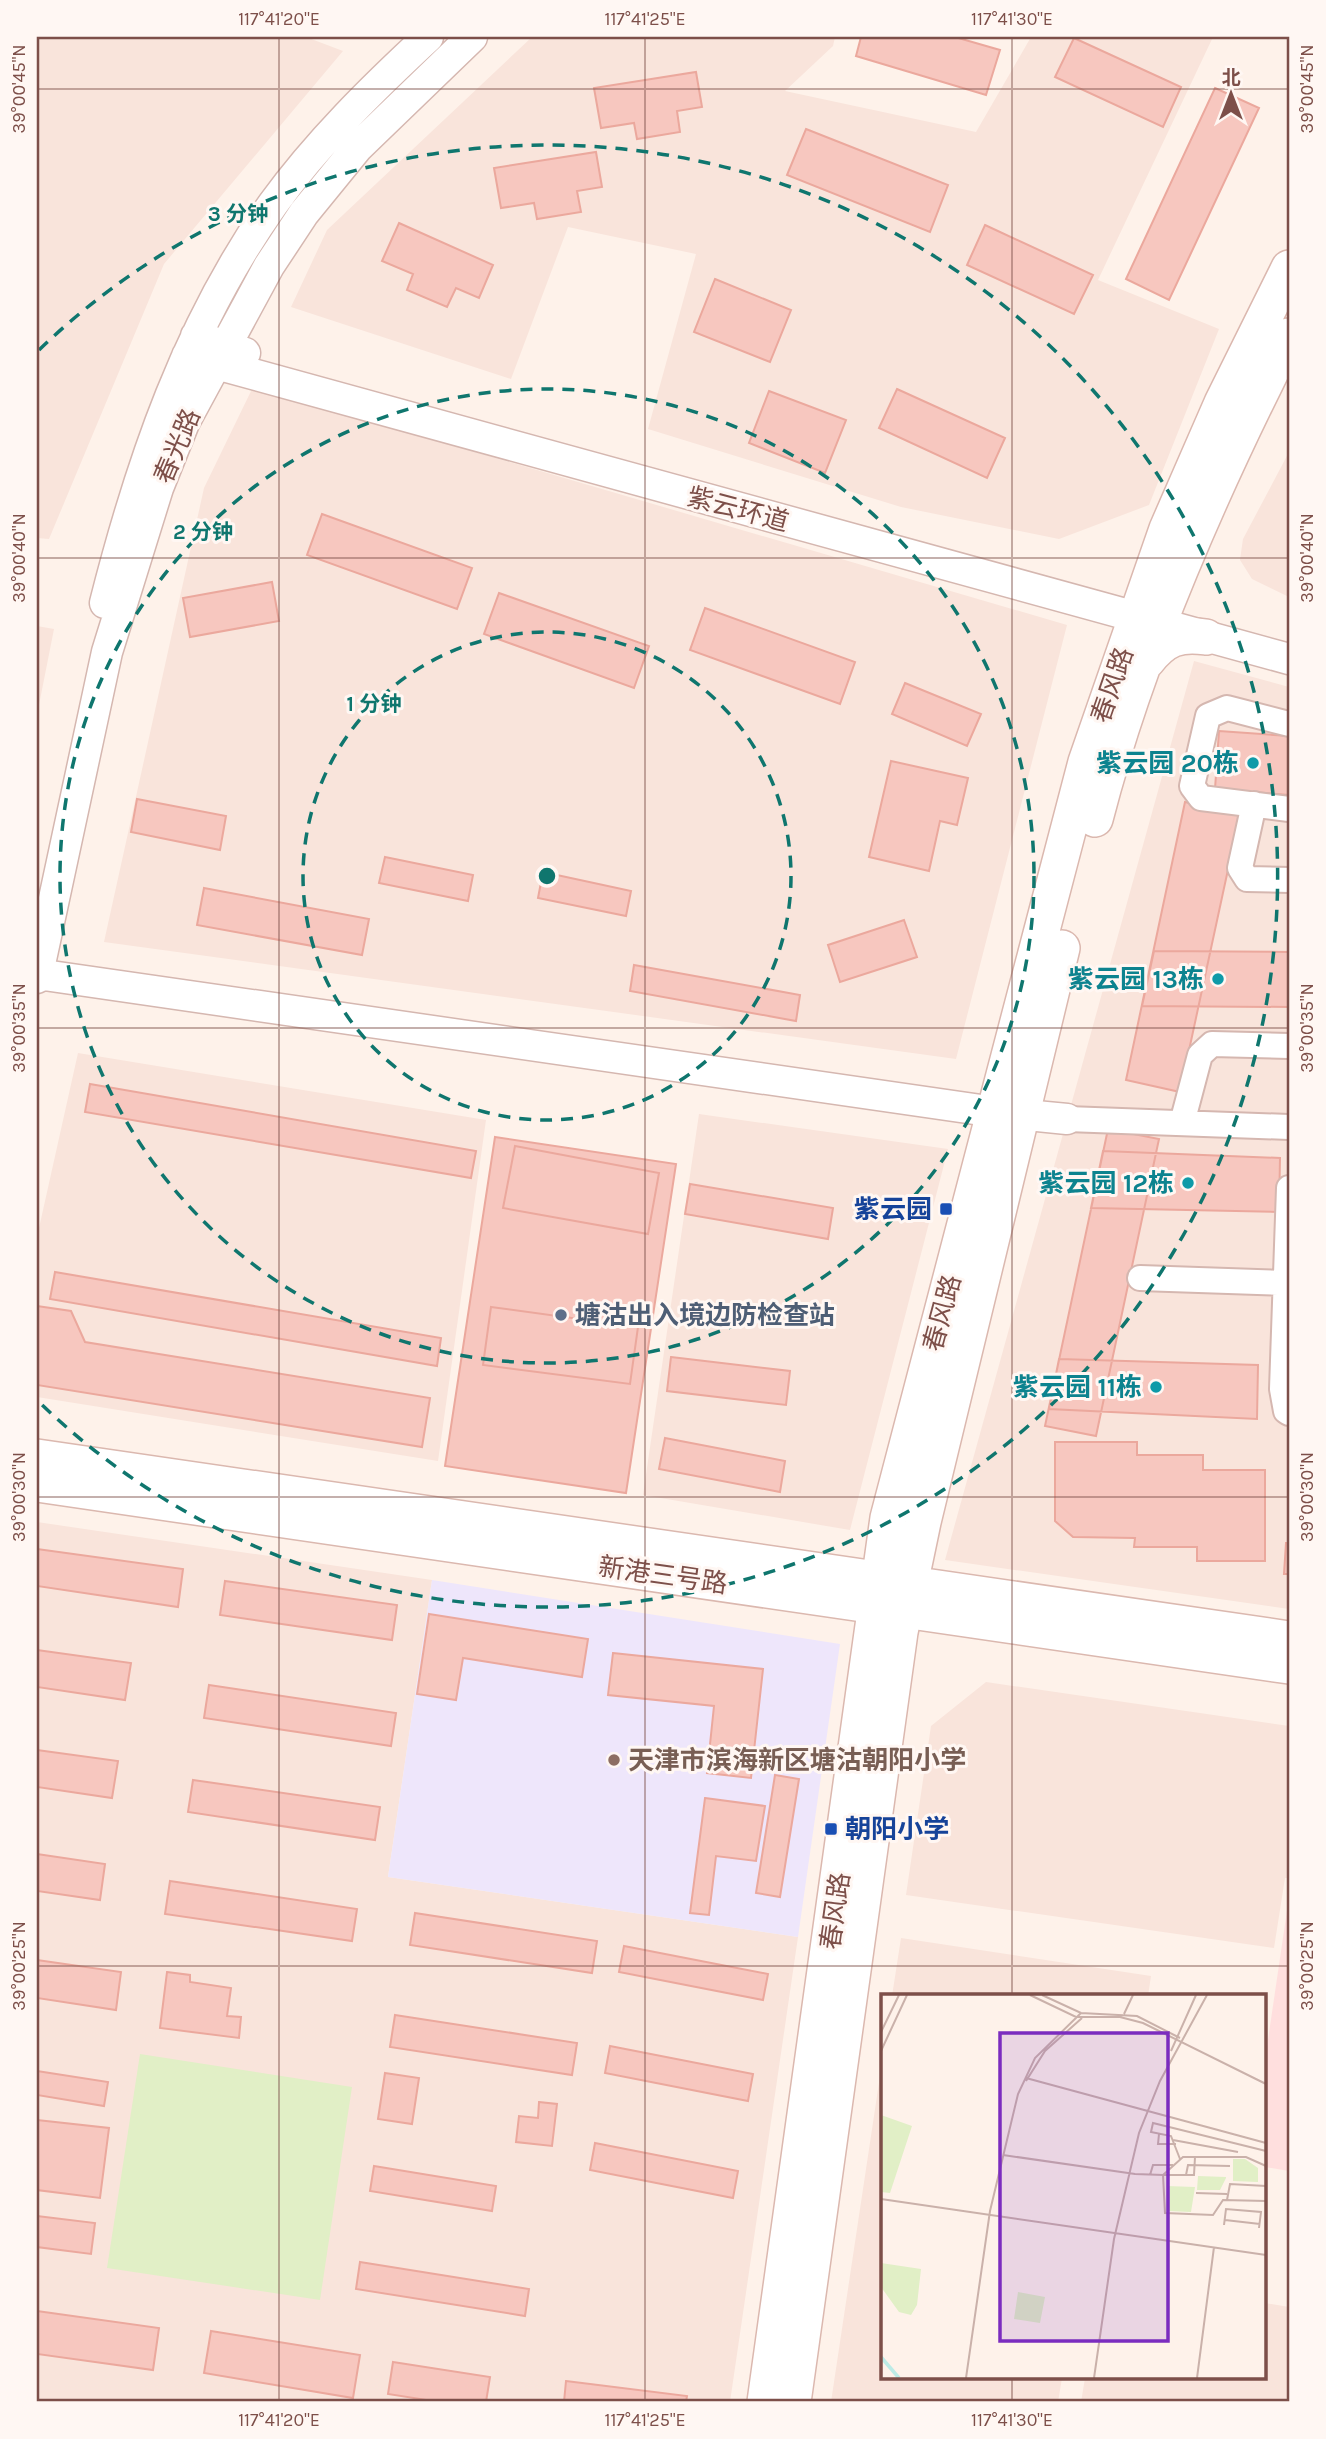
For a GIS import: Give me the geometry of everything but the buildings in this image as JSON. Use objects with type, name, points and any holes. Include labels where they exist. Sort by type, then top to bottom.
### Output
[{"type":"main road","name":"春风路","points":[[1153,615],[1167,528],[1222,404],[1289,268]]},
{"type":"main road","name":"春风路","points":[[793,2402],[891,1594],[888,1518],[1102,794],[1135,658],[1153,615],[1289,336]]},
{"type":"main road","points":[[1135,658],[1171,638],[1211,628]]},
{"type":"main road","name":"春风路","points":[[891,1594],[923,1522],[1007,1113]]},
{"type":"main road","name":"新港三号路","points":[[37,1457],[807,1583]]},
{"type":"main road","name":"新港三号路","points":[[37,1484],[891,1594],[1289,1666]]},
{"type":"main road","points":[[807,1583],[865,1559],[888,1518]]},
{"type":"main road","points":[[882,1663],[919,1629],[960,1605]]},
{"type":"main road","name":"新港三号路","points":[[960,1605],[1289,1639]]},
{"type":"main road","name":"春风路","points":[[765,2402],[882,1663]]},
{"type":"street","name":"春光路","points":[[37,976],[107,652],[158,488],[184,423],[205,351],[239,256],[274,203],[327,139],[381,80],[428,37]]},
{"type":"street","name":"春光路","points":[[37,904],[117,557],[160,415],[304,213],[357,148],[472,37]]},
{"type":"street","name":"紫云环道","points":[[205,351],[1153,615],[1211,628],[1289,640]]},
{"type":"street","name":"紫云环道","points":[[1211,628],[1289,659]]},
{"type":"street","points":[[1289,724],[1227,708],[1208,716],[1192,786],[1201,797],[1289,808]]},
{"type":"street","points":[[1254,804],[1240,868],[1247,879],[1289,880]]},
{"type":"street","points":[[37,976],[1007,1113],[1067,1119],[1289,1127]]},
{"type":"street","points":[[1182,1123],[1200,1055],[1212,1044],[1289,1046]]},
{"type":"street","points":[[1289,1188],[1282,1389],[1286,1411],[1289,1413]]},
{"type":"street","points":[[1140,1279],[1286,1283]]},
{"type":"shaded area","points":[[37,37],[306,37],[343,51],[164,264],[49,539],[37,538]]},
{"type":"shaded area","points":[[532,37],[835,37],[833,46],[785,91],[976,132],[1031,37],[1213,37],[1098,280],[1219,329],[1149,505],[1059,539],[901,507],[648,429],[696,254],[568,227],[511,379],[291,307],[327,230]]},
{"type":"shaded area","points":[[253,387],[1067,625],[956,1059],[104,942],[204,488]]},
{"type":"shaded area","points":[[1289,452],[1289,597],[1252,579],[1240,560],[1243,539]]},
{"type":"shaded area","points":[[37,626],[54,629],[37,715]]},
{"type":"shaded area","points":[[1194,661],[1289,687],[1289,1609],[945,1560]]},
{"type":"shaded area","points":[[78,1053],[486,1120],[438,1461],[37,1397],[37,1237]]},
{"type":"shaded area","points":[[699,1114],[948,1149],[850,1530],[643,1495]]},
{"type":"shaded area","points":[[37,1522],[432,1580],[388,1877],[798,1937],[730,2402],[37,2402]]},
{"type":"shaded area","name":"天津市滨海新区塘沽朝阳小学","points":[[432,1580],[840,1644],[798,1937],[388,1877]]},
{"type":"shaded area","points":[[986,1682],[1289,1726],[1289,1878],[1285,1878],[1274,1948],[906,1895],[931,1726]]},
{"type":"shaded area","points":[[1289,1897],[1289,2171],[1266,2167],[1266,2053]]},
{"type":"shaded area","points":[[901,1938],[1151,1976],[1148,1994],[892,1994]]},
{"type":"shaded area","points":[[881,2069],[881,2380],[1062,2380],[1058,2402],[831,2402]]},
{"type":"shaded area","points":[[1266,2303],[1289,2307],[1289,2402],[1081,2402],[1085,2380],[1266,2380]]},
{"type":"green space","points":[[140,2054],[352,2087],[320,2300],[107,2268]]},
{"type":"place","name":"紫云园 20栋","points":[[1253,763]]},
{"type":"place","name":"紫云园 13栋","points":[[1218,979]]},
{"type":"place","name":"紫云园 12栋","points":[[1188,1183]]},
{"type":"place","name":"紫云园","points":[[946,1209]]},
{"type":"place","name":"塘沽出入境边防检查站","points":[[561,1315]]},
{"type":"place","name":"紫云园 11栋","points":[[1156,1387]]},
{"type":"place","name":"天津市滨海新区塘沽朝阳小学","points":[[614,1760]]},
{"type":"place","name":"朝阳小学","points":[[831,1829]]}]
